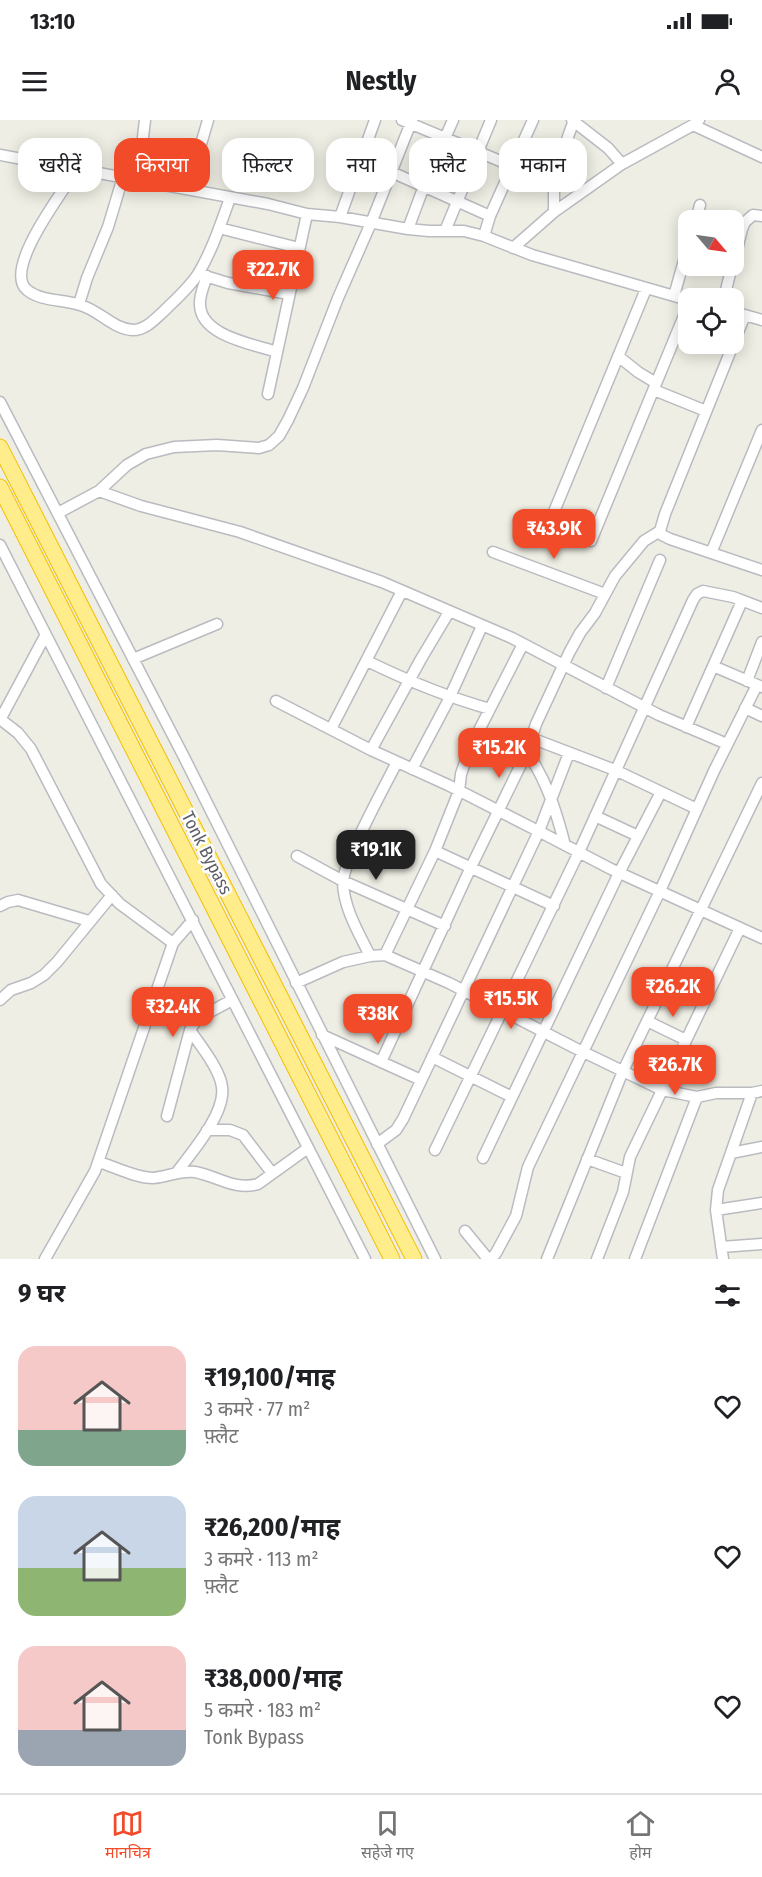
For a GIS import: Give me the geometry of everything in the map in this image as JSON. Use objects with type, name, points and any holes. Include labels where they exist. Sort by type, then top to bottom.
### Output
[{"type":"highway","name":"Tonk Bypass","points":[[0,447],[414,1259]]},
{"type":"highway","points":[[0,487],[392,1259]]},
{"type":"street","points":[[143,138],[145,120]]},
{"type":"street","points":[[203,138],[208,120]]},
{"type":"street","points":[[368,138],[375,120]]},
{"type":"street","points":[[397,154],[408,121],[445,138],[453,120]]},
{"type":"street","points":[[484,138],[491,120]]},
{"type":"street","points":[[525,138],[533,120]]},
{"type":"street","points":[[554,212],[554,177],[574,120],[608,148],[622,164]]},
{"type":"street","points":[[513,248],[554,212],[622,164],[696,123],[762,157]]},
{"type":"street","points":[[0,155],[18,158]]},
{"type":"street","points":[[62,192],[34,236],[25,255],[21,276],[27,290],[38,295],[80,304],[123,328],[135,330],[145,327],[202,275]]},
{"type":"street","points":[[80,304],[87,278],[108,227],[118,192]]},
{"type":"street","points":[[202,192],[307,214],[340,217],[408,229],[464,231],[678,297]]},
{"type":"street","points":[[340,217],[348,192]]},
{"type":"street","points":[[58,513],[99,491],[128,465],[146,454],[185,446],[259,447],[269,445],[279,436],[303,388],[383,192]]},
{"type":"street","points":[[408,229],[422,192]]},
{"type":"street","points":[[438,192],[490,216]]},
{"type":"street","points":[[445,231],[462,192]]},
{"type":"street","points":[[484,236],[501,192]]},
{"type":"street","points":[[230,198],[202,275],[199,303],[202,315],[207,323],[222,334],[277,352]]},
{"type":"street","points":[[699,210],[700,205]]},
{"type":"street","points":[[268,394],[307,214]]},
{"type":"street","points":[[744,226],[753,215],[762,216]]},
{"type":"street","points":[[219,228],[299,248]]},
{"type":"street","points":[[202,275],[289,294]]},
{"type":"street","points":[[674,296],[680,276]]},
{"type":"street","points":[[551,519],[646,289]]},
{"type":"street","points":[[381,1062],[527,752],[536,723],[562,665],[579,633],[595,614],[615,576],[644,541],[660,531],[664,514],[746,315],[762,320]]},
{"type":"street","points":[[591,541],[678,331]]},
{"type":"street","points":[[618,356],[655,387],[706,411]]},
{"type":"street","points":[[0,402],[133,659],[435,1259]]},
{"type":"street","points":[[711,553],[762,430]]},
{"type":"street","points":[[99,491],[141,506],[240,532],[402,591],[523,644],[643,707],[727,744]]},
{"type":"street","points":[[660,531],[662,535],[670,539],[762,570]]},
{"type":"street","points":[[0,545],[365,1259]]},
{"type":"street","points":[[493,552],[605,594]]},
{"type":"street","points":[[606,688],[660,560]]},
{"type":"street","points":[[331,729],[402,591]]},
{"type":"street","points":[[435,1150],[554,906],[643,707],[697,594],[703,591],[711,592],[762,608]]},
{"type":"street","points":[[686,727],[742,600]]},
{"type":"street","points":[[371,750],[449,612]]},
{"type":"street","points":[[133,659],[217,624]]},
{"type":"street","points":[[412,769],[449,698],[482,626]]},
{"type":"street","points":[[45,636],[0,719],[18,733],[31,749],[102,884],[120,904],[173,943]]},
{"type":"street","points":[[465,1231],[489,1259],[496,1253],[516,1216],[528,1167],[745,708],[755,684],[762,642]]},
{"type":"street","points":[[385,956],[435,851],[459,791],[461,774],[470,748],[523,644]]},
{"type":"street","points":[[367,661],[449,698],[490,709]]},
{"type":"street","points":[[713,666],[755,684]]},
{"type":"street","points":[[276,701],[619,873],[762,938]]},
{"type":"street","points":[[745,708],[762,716]]},
{"type":"street","points":[[531,738],[615,770],[697,809]]},
{"type":"street","points":[[527,752],[540,771],[552,799],[565,845]]},
{"type":"street","points":[[377,1144],[396,1130],[421,1080],[539,831],[569,753]]},
{"type":"street","points":[[370,956],[346,905],[343,881],[355,849],[397,762]]},
{"type":"street","points":[[547,1259],[623,1071],[762,783]]},
{"type":"street","points":[[483,1158],[619,873],[662,792]]},
{"type":"street","points":[[595,816],[638,836]]},
{"type":"street","points":[[435,851],[554,906]]},
{"type":"street","points":[[297,856],[343,881],[445,926]]},
{"type":"street","points":[[0,1000],[11,990],[31,983],[44,975],[112,895]]},
{"type":"street","points":[[0,906],[18,900],[89,921]]},
{"type":"street","points":[[45,1259],[99,1162],[173,943],[193,920]]},
{"type":"street","points":[[597,1259],[623,1192],[630,1157],[740,928]]},
{"type":"street","points":[[296,983],[344,963],[370,956],[385,956],[464,990],[662,1090],[697,1097],[722,1093],[757,1092],[718,1190],[716,1210],[722,1253],[762,1244]]},
{"type":"street","points":[[166,1116],[190,1030],[197,1019],[232,1000]]},
{"type":"street","points":[[647,1021],[686,1040]]},
{"type":"street","points":[[177,1172],[207,1130],[217,1111],[222,1086],[211,1062],[190,1030]]},
{"type":"street","points":[[322,1035],[421,1080]]},
{"type":"street","points":[[432,1057],[512,1097]]},
{"type":"street","points":[[635,1259],[697,1097]]},
{"type":"street","points":[[207,1130],[230,1130],[243,1135],[272,1173]]},
{"type":"street","points":[[731,1153],[762,1147]]},
{"type":"street","points":[[99,1162],[144,1177],[153,1178],[177,1172],[192,1172],[235,1186],[248,1187],[258,1184],[308,1148]]},
{"type":"street","points":[[587,1159],[626,1173]]},
{"type":"street","points":[[716,1210],[762,1203]]}]
